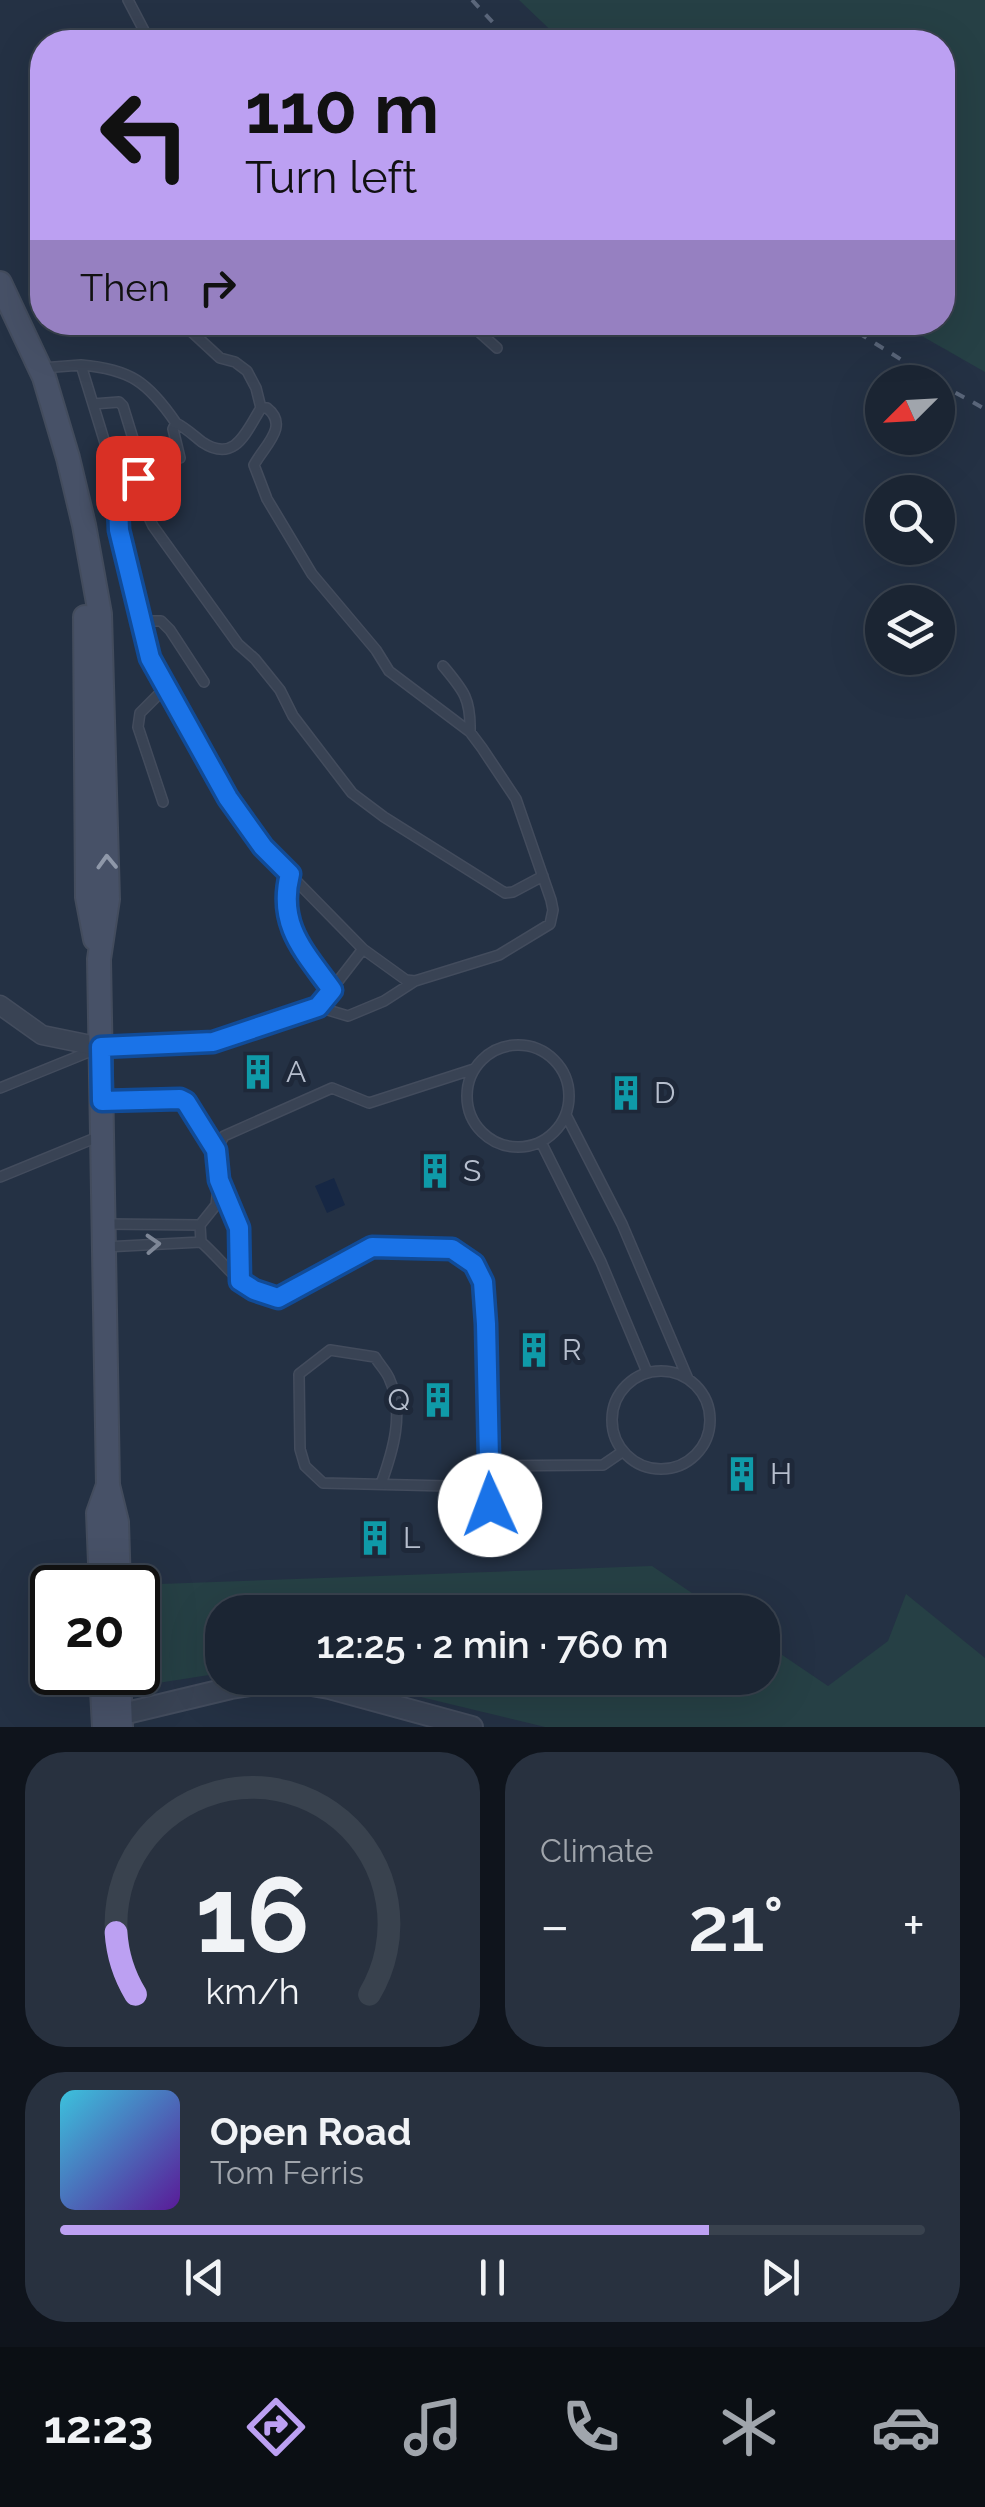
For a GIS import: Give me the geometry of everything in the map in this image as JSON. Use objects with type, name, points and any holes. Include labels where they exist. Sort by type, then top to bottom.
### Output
[{"type":"main road","points":[[0,283],[40,369],[68,458],[100,614],[108,899],[99,959]]},
{"type":"main road","points":[[0,312],[29,376],[55,459],[84,612],[87,897],[99,959],[108,1485],[117,1522],[118,1565]]},
{"type":"main road","points":[[99,1565],[98,1513],[108,1485]]},
{"type":"main road","points":[[106,1695],[112,1722]]},
{"type":"main road","points":[[112,1722],[115,1695]]},
{"type":"street","points":[[0,1006],[42,1035],[101,1047]]},
{"type":"street","points":[[112,1722],[231,1688],[282,1680],[329,1688],[472,1727]]},
{"type":"lane","points":[[128,0],[144,30]]},
{"type":"lane","points":[[40,369],[80,365],[111,368],[131,376],[149,388],[176,423],[214,449],[225,450],[235,446],[248,432],[260,408],[256,388],[247,371],[220,358],[195,335]]},
{"type":"lane","points":[[482,335],[497,348]]},
{"type":"lane","points":[[80,365],[117,482],[119,530],[140,621],[150,658],[166,688],[228,798],[263,847],[363,949],[406,980],[415,981]]},
{"type":"lane","points":[[93,404],[119,402],[123,406],[143,471],[132,481],[117,482]]},
{"type":"lane","points":[[260,408],[274,413],[278,423],[254,465],[267,499],[312,574],[376,650],[388,671],[470,732],[516,799],[553,910],[550,924],[499,956],[415,981],[348,1016],[318,1007]]},
{"type":"lane","points":[[176,423],[173,429],[180,458]]},
{"type":"lane","points":[[132,481],[153,526],[238,644],[280,690],[293,716],[352,793],[504,893],[543,876]]},
{"type":"lane","points":[[140,621],[161,621],[204,682]]},
{"type":"lane","points":[[444,666],[466,694],[470,732]]},
{"type":"lane","points":[[163,802],[138,726],[140,713],[166,688]]},
{"type":"lane","points":[[290,874],[285,893],[290,926],[332,990]]},
{"type":"lane","points":[[0,1088],[101,1047],[213,1042],[318,1007],[363,949]]},
{"type":"lane","points":[[506,1046],[538,1048],[562,1069],[568,1084],[566,1115],[560,1126],[541,1142],[509,1146],[494,1141],[481,1131],[467,1101],[474,1069],[492,1052],[506,1046]]},
{"type":"lane","points":[[216,1150],[224,1136],[332,1088],[369,1103],[474,1069]]},
{"type":"lane","points":[[102,1101],[186,1102],[216,1150],[216,1205],[200,1225],[201,1242]]},
{"type":"lane","points":[[566,1115],[622,1224],[688,1379]]},
{"type":"lane","points":[[0,1177],[103,1135]]},
{"type":"lane","points":[[541,1142],[601,1262],[647,1372]]},
{"type":"lane","points":[[219,1180],[239,1228],[240,1281]]},
{"type":"lane","points":[[105,1236],[200,1225]]},
{"type":"lane","points":[[105,1236],[201,1242],[240,1281],[278,1298],[372,1247],[452,1249],[474,1264],[483,1282],[486,1324],[493,1533]]},
{"type":"lane","points":[[380,1484],[394,1449],[396,1400],[389,1377],[374,1358],[330,1350],[299,1374],[300,1448],[306,1466],[323,1483],[489,1487]]},
{"type":"lane","points":[[647,1372],[675,1372],[700,1390],[708,1404],[708,1436],[688,1462],[673,1468],[657,1470],[632,1461],[614,1438],[613,1405],[620,1390],[647,1372]]},
{"type":"lane","points":[[488,1466],[602,1465],[622,1452]]},
{"type":"green space","points":[[519,0],[985,0],[985,372],[920,335],[955,335],[955,30],[550,30]]},
{"type":"green space","points":[[652,1566],[695,1595],[205,1595],[205,1676],[160,1683],[160,1584]]},
{"type":"green space","points":[[906,1594],[985,1658],[985,1727],[545,1727],[412,1695],[780,1695],[780,1654],[828,1686],[888,1641]]},
{"type":"water","points":[[334,1178],[345,1205],[327,1213],[315,1186]]},
{"type":"railway","points":[[472,0],[500,30]]},
{"type":"railway","points":[[862,335],[910,365]]},
{"type":"railway","points":[[955,392],[985,409]]},
{"type":"place","name":"A","points":[[258,1072]]},
{"type":"place","name":"D","points":[[626,1093]]},
{"type":"place","name":"S","points":[[435,1171]]},
{"type":"place","name":"R","points":[[534,1350]]},
{"type":"place","name":"Q","points":[[438,1400]]},
{"type":"place","name":"H","points":[[742,1474]]},
{"type":"place","name":"L","points":[[375,1538]]},
{"type":"route","points":[[138,478],[117,482],[119,530],[150,658],[228,798],[263,847],[290,874],[285,893],[290,926],[332,990],[318,1007],[213,1042],[101,1047],[102,1101],[186,1102],[216,1150],[219,1180],[239,1228],[240,1281],[254,1290],[278,1298],[372,1247],[452,1249],[474,1264],[483,1282],[486,1324],[490,1505]]}]
